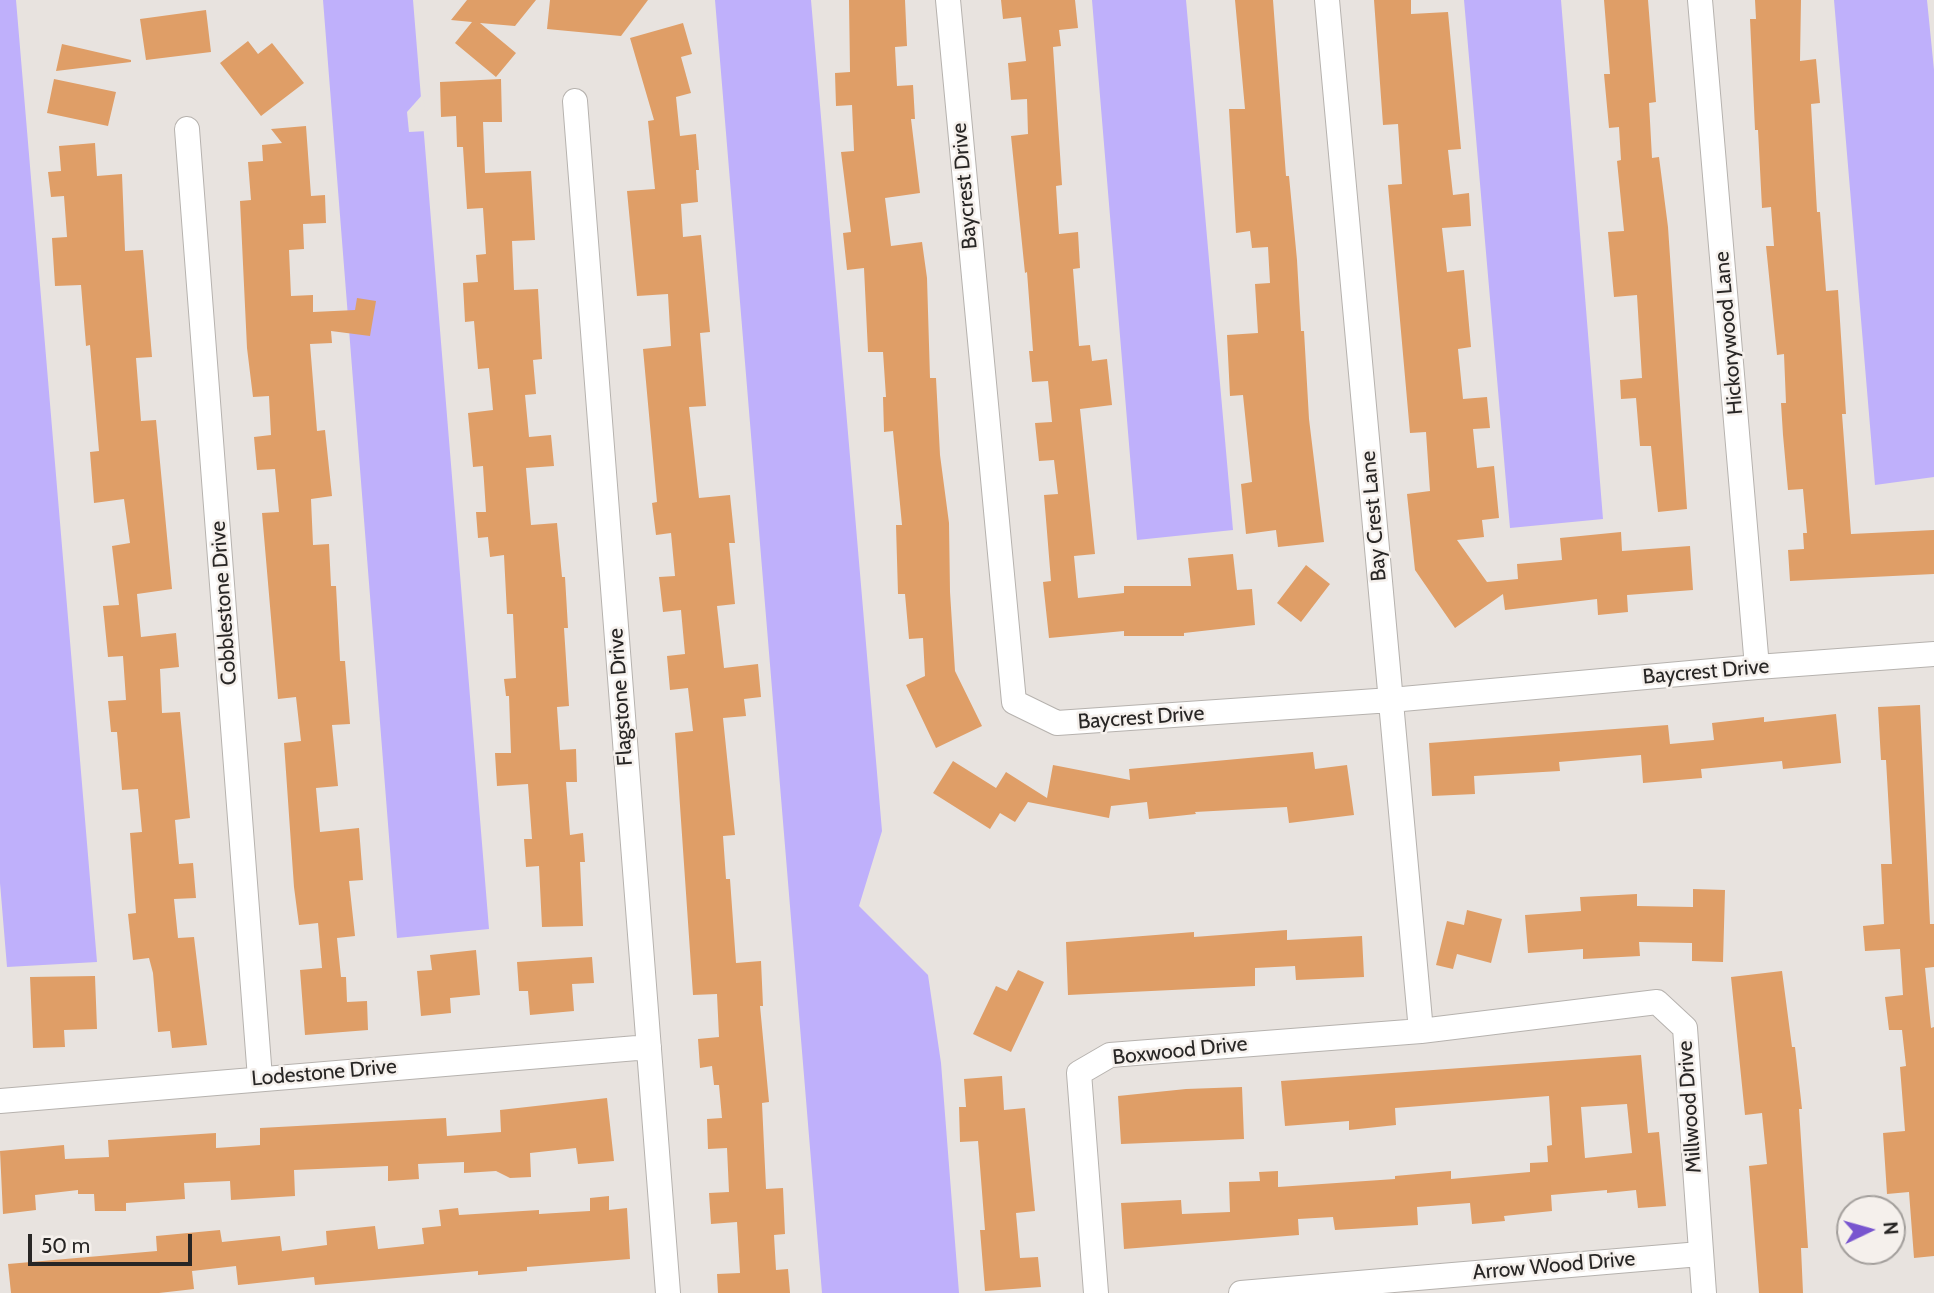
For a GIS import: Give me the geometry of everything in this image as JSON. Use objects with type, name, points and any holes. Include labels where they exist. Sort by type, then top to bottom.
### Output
[{"type":"street","name":"Baycrest Drive","points":[[948,0],[1014,702],[1057,723],[1391,700],[1934,654]]},
{"type":"street","name":"Bay Crest Lane","points":[[1326,0],[1421,1031]]},
{"type":"street","name":"Hickorywood Lane","points":[[1700,0],[1757,667]]},
{"type":"street","name":"Flagstone Drive","points":[[575,101],[668,1293]]},
{"type":"street","name":"Cobblestone Drive","points":[[187,129],[260,1078]]},
{"type":"street","name":"Millwood Drive","points":[[1421,1031],[1657,1002],[1685,1028],[1704,1293]]},
{"type":"street","name":"Boxwood Drive","points":[[1096,1293],[1079,1073],[1110,1055],[1421,1031]]},
{"type":"street","name":"Lodestone Drive","points":[[0,1101],[649,1047]]},
{"type":"street","name":"Arrow Wood Drive","points":[[1241,1293],[1700,1254]]},
{"type":"shaded area","points":[[0,0],[16,0],[97,962],[7,967],[0,883]]},
{"type":"shaded area","points":[[323,0],[413,0],[489,929],[397,938]]},
{"type":"shaded area","points":[[715,0],[811,0],[882,831],[859,906],[928,975],[941,1063],[959,1293],[822,1293]]},
{"type":"shaded area","points":[[1092,0],[1186,0],[1233,530],[1137,540]]},
{"type":"shaded area","points":[[1464,0],[1561,0],[1603,519],[1510,528]]},
{"type":"shaded area","points":[[1834,0],[1927,0],[1934,70],[1934,477],[1875,485]]},
{"type":"pier","points":[[423,94],[427,131],[409,132],[407,112]]},
{"type":"building","points":[[467,0],[536,0],[515,26],[480,23],[516,53],[496,77],[455,43],[472,22],[451,20]]},
{"type":"building","points":[[550,0],[648,0],[621,36],[547,29]]},
{"type":"building","points":[[849,0],[905,0],[907,46],[895,47],[897,86],[913,85],[915,119],[911,119],[920,193],[885,198],[891,246],[922,242],[927,278],[930,378],[936,378],[940,455],[949,523],[955,671],[982,726],[936,748],[906,685],[925,676],[923,638],[909,639],[905,594],[898,594],[896,525],[902,525],[893,431],[884,432],[883,397],[886,397],[883,352],[868,352],[864,268],[847,270],[843,233],[851,232],[841,152],[854,151],[852,105],[836,106],[835,73],[850,72]]},
{"type":"building","points":[[1001,0],[1075,0],[1078,28],[1059,30],[1061,46],[1053,47],[1062,185],[1056,186],[1059,234],[1078,232],[1080,268],[1073,269],[1079,346],[1090,345],[1092,361],[1107,359],[1112,405],[1080,409],[1095,554],[1074,556],[1078,598],[1124,593],[1124,586],[1191,586],[1188,558],[1233,554],[1237,590],[1252,589],[1255,625],[1184,633],[1184,636],[1124,636],[1124,631],[1049,638],[1043,582],[1051,581],[1044,495],[1058,494],[1054,460],[1039,461],[1035,423],[1052,422],[1048,381],[1032,382],[1029,351],[1033,351],[1027,272],[1025,273],[1011,136],[1028,134],[1027,99],[1011,100],[1008,63],[1026,61],[1021,17],[1003,19]]},
{"type":"building","points":[[1235,0],[1273,0],[1286,176],[1289,176],[1301,331],[1304,331],[1309,419],[1324,542],[1278,547],[1276,530],[1246,534],[1241,484],[1252,482],[1243,395],[1230,396],[1227,335],[1258,333],[1255,284],[1270,283],[1268,247],[1252,248],[1250,231],[1236,233],[1229,109],[1245,109]]},
{"type":"building","points":[[1374,0],[1411,0],[1411,14],[1448,12],[1461,149],[1448,150],[1453,195],[1469,193],[1471,226],[1442,228],[1447,272],[1464,270],[1471,347],[1458,349],[1463,399],[1487,397],[1490,428],[1473,429],[1477,468],[1494,466],[1499,518],[1482,520],[1484,537],[1457,540],[1487,582],[1518,579],[1517,564],[1562,560],[1560,538],[1621,532],[1622,551],[1690,546],[1693,590],[1627,595],[1628,612],[1598,615],[1597,599],[1505,610],[1503,594],[1455,628],[1415,570],[1407,494],[1430,491],[1426,432],[1410,433],[1388,185],[1402,184],[1398,124],[1383,125]]},
{"type":"building","points":[[1604,0],[1648,0],[1656,102],[1649,103],[1652,158],[1659,157],[1668,227],[1687,509],[1658,512],[1651,446],[1640,446],[1636,398],[1621,399],[1620,380],[1642,378],[1637,295],[1614,297],[1608,232],[1624,231],[1617,161],[1621,160],[1619,127],[1609,128],[1604,74],[1610,74]]},
{"type":"building","points":[[1755,0],[1801,0],[1800,61],[1816,59],[1820,103],[1811,104],[1817,212],[1820,212],[1826,291],[1838,290],[1846,414],[1842,414],[1851,534],[1934,530],[1934,574],[1790,581],[1788,550],[1804,549],[1803,533],[1807,533],[1803,489],[1788,490],[1781,403],[1786,403],[1784,354],[1777,355],[1766,246],[1774,246],[1771,207],[1762,208],[1758,130],[1755,130],[1750,19],[1756,19]]},
{"type":"building","points":[[206,10],[211,52],[146,60],[140,19]]},
{"type":"building","points":[[683,23],[692,54],[681,57],[691,93],[676,97],[680,136],[696,134],[699,170],[696,170],[698,202],[681,204],[683,237],[701,235],[710,332],[700,333],[706,406],[689,407],[699,498],[730,495],[735,543],[729,543],[735,604],[717,606],[724,668],[758,664],[761,697],[744,699],[746,716],[723,718],[735,835],[723,836],[726,879],[730,879],[736,963],[761,961],[763,1006],[760,1006],[769,1102],[762,1103],[766,1189],[783,1188],[785,1234],[774,1235],[776,1270],[788,1269],[790,1293],[718,1293],[717,1274],[740,1273],[737,1222],[711,1224],[709,1193],[729,1192],[727,1148],[708,1149],[707,1119],[722,1118],[719,1085],[714,1085],[712,1066],[700,1068],[698,1039],[719,1037],[717,994],[693,995],[675,733],[693,731],[688,688],[670,690],[667,656],[685,654],[681,610],[663,612],[659,577],[675,576],[671,533],[656,535],[652,503],[657,502],[643,349],[671,346],[668,294],[637,296],[627,191],[655,189],[648,121],[654,120],[630,38]]},
{"type":"building","points":[[248,41],[258,54],[272,43],[304,83],[261,116],[220,63]]},
{"type":"building","points":[[62,44],[131,60],[131,62],[56,71]]},
{"type":"building","points":[[54,79],[116,92],[108,126],[47,113]]},
{"type":"building","points":[[501,79],[502,122],[483,122],[485,173],[531,171],[535,240],[512,241],[514,290],[538,289],[542,359],[533,360],[536,394],[525,395],[529,437],[551,435],[554,466],[526,468],[531,525],[557,523],[562,577],[565,577],[568,628],[564,628],[569,706],[557,707],[560,750],[576,749],[577,782],[566,782],[570,835],[583,833],[585,862],[580,862],[583,926],[542,927],[539,866],[526,867],[524,839],[532,839],[528,784],[497,786],[495,753],[511,753],[509,696],[506,696],[504,679],[516,678],[513,614],[507,614],[504,555],[490,557],[488,537],[478,538],[476,512],[486,512],[483,466],[473,467],[468,413],[493,410],[489,368],[478,369],[474,321],[465,322],[463,283],[478,282],[476,255],[486,254],[483,208],[467,209],[463,147],[457,147],[456,116],[441,117],[440,82]]},
{"type":"building","points":[[306,126],[311,196],[325,195],[326,223],[303,224],[304,249],[289,250],[291,296],[313,295],[313,312],[355,310],[357,298],[376,301],[370,336],[331,331],[332,343],[310,344],[317,431],[325,430],[332,496],[311,499],[313,545],[329,544],[331,586],[336,586],[340,661],[345,661],[350,724],[332,725],[338,786],[316,788],[320,832],[359,828],[363,880],[349,881],[355,936],[337,938],[341,977],[346,977],[347,1002],[367,1001],[368,1030],[305,1035],[300,970],[322,968],[318,923],[299,925],[294,887],[284,743],[301,741],[296,697],[278,699],[262,513],[279,512],[275,469],[257,470],[254,437],[271,435],[269,396],[253,397],[247,348],[240,201],[251,200],[248,162],[263,161],[262,145],[282,143],[271,129]]},
{"type":"building","points":[[95,143],[97,176],[122,174],[125,251],[143,250],[152,357],[136,358],[141,421],[156,420],[172,589],[137,594],[141,637],[176,633],[179,667],[160,669],[162,713],[180,712],[190,818],[175,820],[179,864],[193,863],[196,898],[174,899],[178,938],[194,937],[207,1045],[172,1048],[170,1031],[158,1032],[153,973],[149,958],[133,960],[128,914],[136,913],[130,833],[142,832],[138,789],[122,790],[117,732],[111,732],[108,701],[126,700],[123,656],[108,657],[103,606],[119,605],[112,546],[130,543],[124,499],[94,503],[90,452],[99,451],[90,345],[86,346],[81,285],[55,286],[52,238],[67,237],[64,196],[51,197],[48,172],[61,171],[59,146]]},
{"type":"building","points":[[1306,565],[1330,584],[1301,622],[1277,603]]},
{"type":"building","points":[[1920,705],[1930,924],[1934,924],[1934,967],[1925,968],[1931,1028],[1934,1027],[1934,1256],[1914,1258],[1909,1192],[1887,1194],[1883,1133],[1905,1131],[1900,1067],[1906,1066],[1902,1030],[1889,1030],[1885,997],[1903,995],[1900,949],[1865,951],[1863,926],[1884,924],[1881,864],[1892,864],[1886,760],[1881,760],[1878,707]]},
{"type":"building","points":[[1836,714],[1841,763],[1783,769],[1782,761],[1701,769],[1702,778],[1643,783],[1641,755],[1559,762],[1560,771],[1474,776],[1475,794],[1432,796],[1429,743],[1668,725],[1670,744],[1714,740],[1712,723],[1764,717],[1764,722]]},
{"type":"building","points":[[1313,752],[1315,769],[1347,765],[1354,815],[1289,823],[1287,807],[1195,812],[1196,814],[1149,819],[1147,802],[1111,806],[1109,818],[1028,802],[1015,822],[1000,813],[990,829],[933,793],[953,761],[996,788],[1006,772],[1047,798],[1053,765],[1130,780],[1129,769]]},
{"type":"building","points":[[1693,889],[1725,890],[1723,962],[1692,961],[1692,943],[1639,942],[1640,956],[1583,959],[1583,949],[1528,953],[1525,915],[1581,911],[1580,897],[1637,894],[1637,906],[1693,907]]},
{"type":"building","points":[[1467,910],[1502,919],[1491,963],[1457,954],[1453,969],[1436,965],[1447,921],[1464,925]]},
{"type":"building","points":[[1287,930],[1287,940],[1362,936],[1364,977],[1296,980],[1295,966],[1255,968],[1255,986],[1068,995],[1066,942],[1194,932],[1194,937]]},
{"type":"building","points":[[476,950],[480,995],[450,998],[451,1013],[421,1016],[417,971],[432,970],[430,955]]},
{"type":"building","points":[[592,957],[594,983],[572,984],[574,1011],[530,1015],[528,991],[519,991],[517,962]]},
{"type":"building","points":[[1018,970],[1044,982],[1011,1052],[973,1034],[996,986],[1007,991]]},
{"type":"building","points":[[1782,971],[1802,1109],[1799,1109],[1808,1248],[1801,1248],[1803,1293],[1759,1293],[1749,1166],[1767,1164],[1762,1113],[1745,1115],[1731,977]]},
{"type":"building","points":[[95,976],[97,1029],[64,1030],[65,1047],[33,1048],[30,977]]},
{"type":"building","points":[[1641,1055],[1648,1133],[1659,1132],[1666,1206],[1638,1208],[1636,1190],[1607,1193],[1607,1190],[1551,1195],[1552,1211],[1504,1216],[1505,1221],[1472,1224],[1470,1203],[1417,1207],[1418,1225],[1335,1230],[1333,1217],[1298,1219],[1299,1235],[1124,1249],[1121,1203],[1181,1200],[1182,1214],[1230,1212],[1229,1182],[1260,1181],[1259,1172],[1278,1171],[1278,1187],[1395,1179],[1395,1176],[1451,1171],[1451,1179],[1530,1172],[1530,1163],[1548,1162],[1547,1146],[1552,1145],[1549,1096],[1395,1108],[1396,1125],[1349,1130],[1349,1121],[1285,1126],[1281,1081]],"holes":[[[1627,1104],[1632,1153],[1585,1158],[1581,1107]]]},
{"type":"building","points":[[1002,1076],[1004,1110],[1025,1108],[1035,1211],[1016,1213],[1020,1258],[1038,1257],[1041,1287],[985,1291],[980,1230],[985,1230],[978,1141],[960,1142],[959,1107],[966,1107],[964,1079]]},
{"type":"building","points":[[1242,1087],[1244,1139],[1121,1144],[1118,1096]]},
{"type":"building","points":[[607,1098],[614,1161],[578,1164],[576,1148],[530,1153],[531,1177],[510,1178],[496,1171],[464,1173],[464,1162],[418,1164],[419,1179],[388,1181],[388,1166],[294,1170],[295,1196],[231,1200],[230,1181],[184,1183],[185,1199],[126,1203],[126,1211],[95,1211],[94,1194],[78,1194],[78,1190],[35,1195],[36,1210],[3,1214],[0,1151],[64,1145],[65,1159],[109,1157],[108,1140],[216,1133],[216,1148],[260,1145],[260,1128],[446,1118],[447,1136],[501,1132],[500,1110]]},
{"type":"building","points":[[609,1196],[609,1210],[627,1208],[630,1259],[527,1267],[527,1271],[478,1275],[478,1271],[315,1285],[314,1277],[238,1285],[236,1266],[192,1271],[194,1289],[159,1293],[11,1293],[8,1264],[157,1251],[156,1236],[220,1230],[222,1242],[280,1236],[282,1251],[327,1245],[326,1231],[375,1226],[378,1249],[424,1244],[422,1228],[441,1226],[439,1210],[458,1208],[459,1215],[539,1210],[539,1214],[590,1211],[590,1198]]}]
